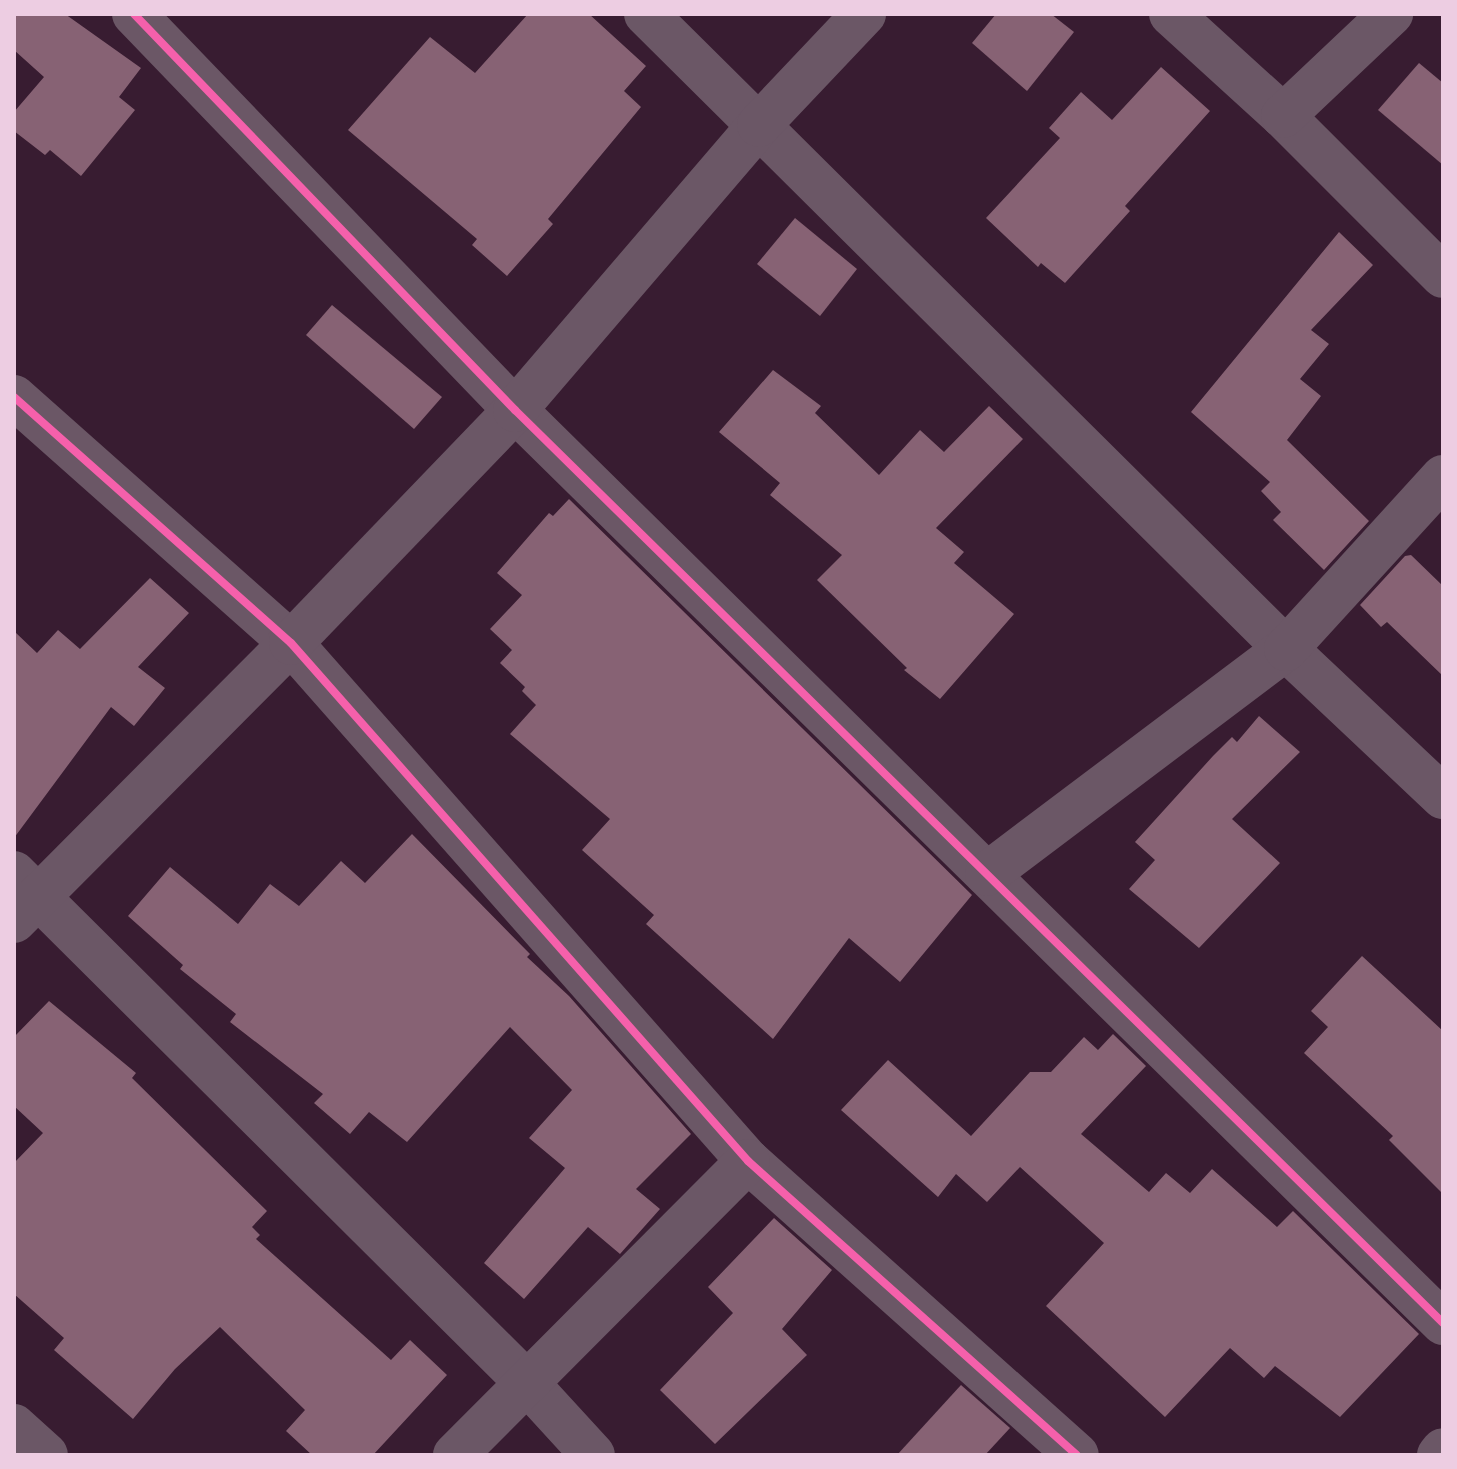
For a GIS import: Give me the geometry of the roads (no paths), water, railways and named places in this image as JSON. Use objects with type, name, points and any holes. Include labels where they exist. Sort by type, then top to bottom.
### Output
[{"type":"street","points":[[134,14],[515,410],[1443,1323]]},
{"type":"street","points":[[646,14],[1286,649],[1443,797]]},
{"type":"street","points":[[593,1455],[528,1384],[23,897],[291,643],[515,410],[759,125],[864,14]]},
{"type":"street","points":[[1171,14],[1283,116],[1443,276]]},
{"type":"street","points":[[1283,116],[1391,14]]},
{"type":"street","points":[[14,397],[291,643],[748,1161],[1077,1455]]},
{"type":"street","points":[[987,874],[1286,649],[1443,477]]},
{"type":"street","points":[[455,1455],[748,1161]]},
{"type":"street","points":[[14,1426],[46,1455]]},
{"type":"street","points":[[1439,1455],[1443,1450]]}]
